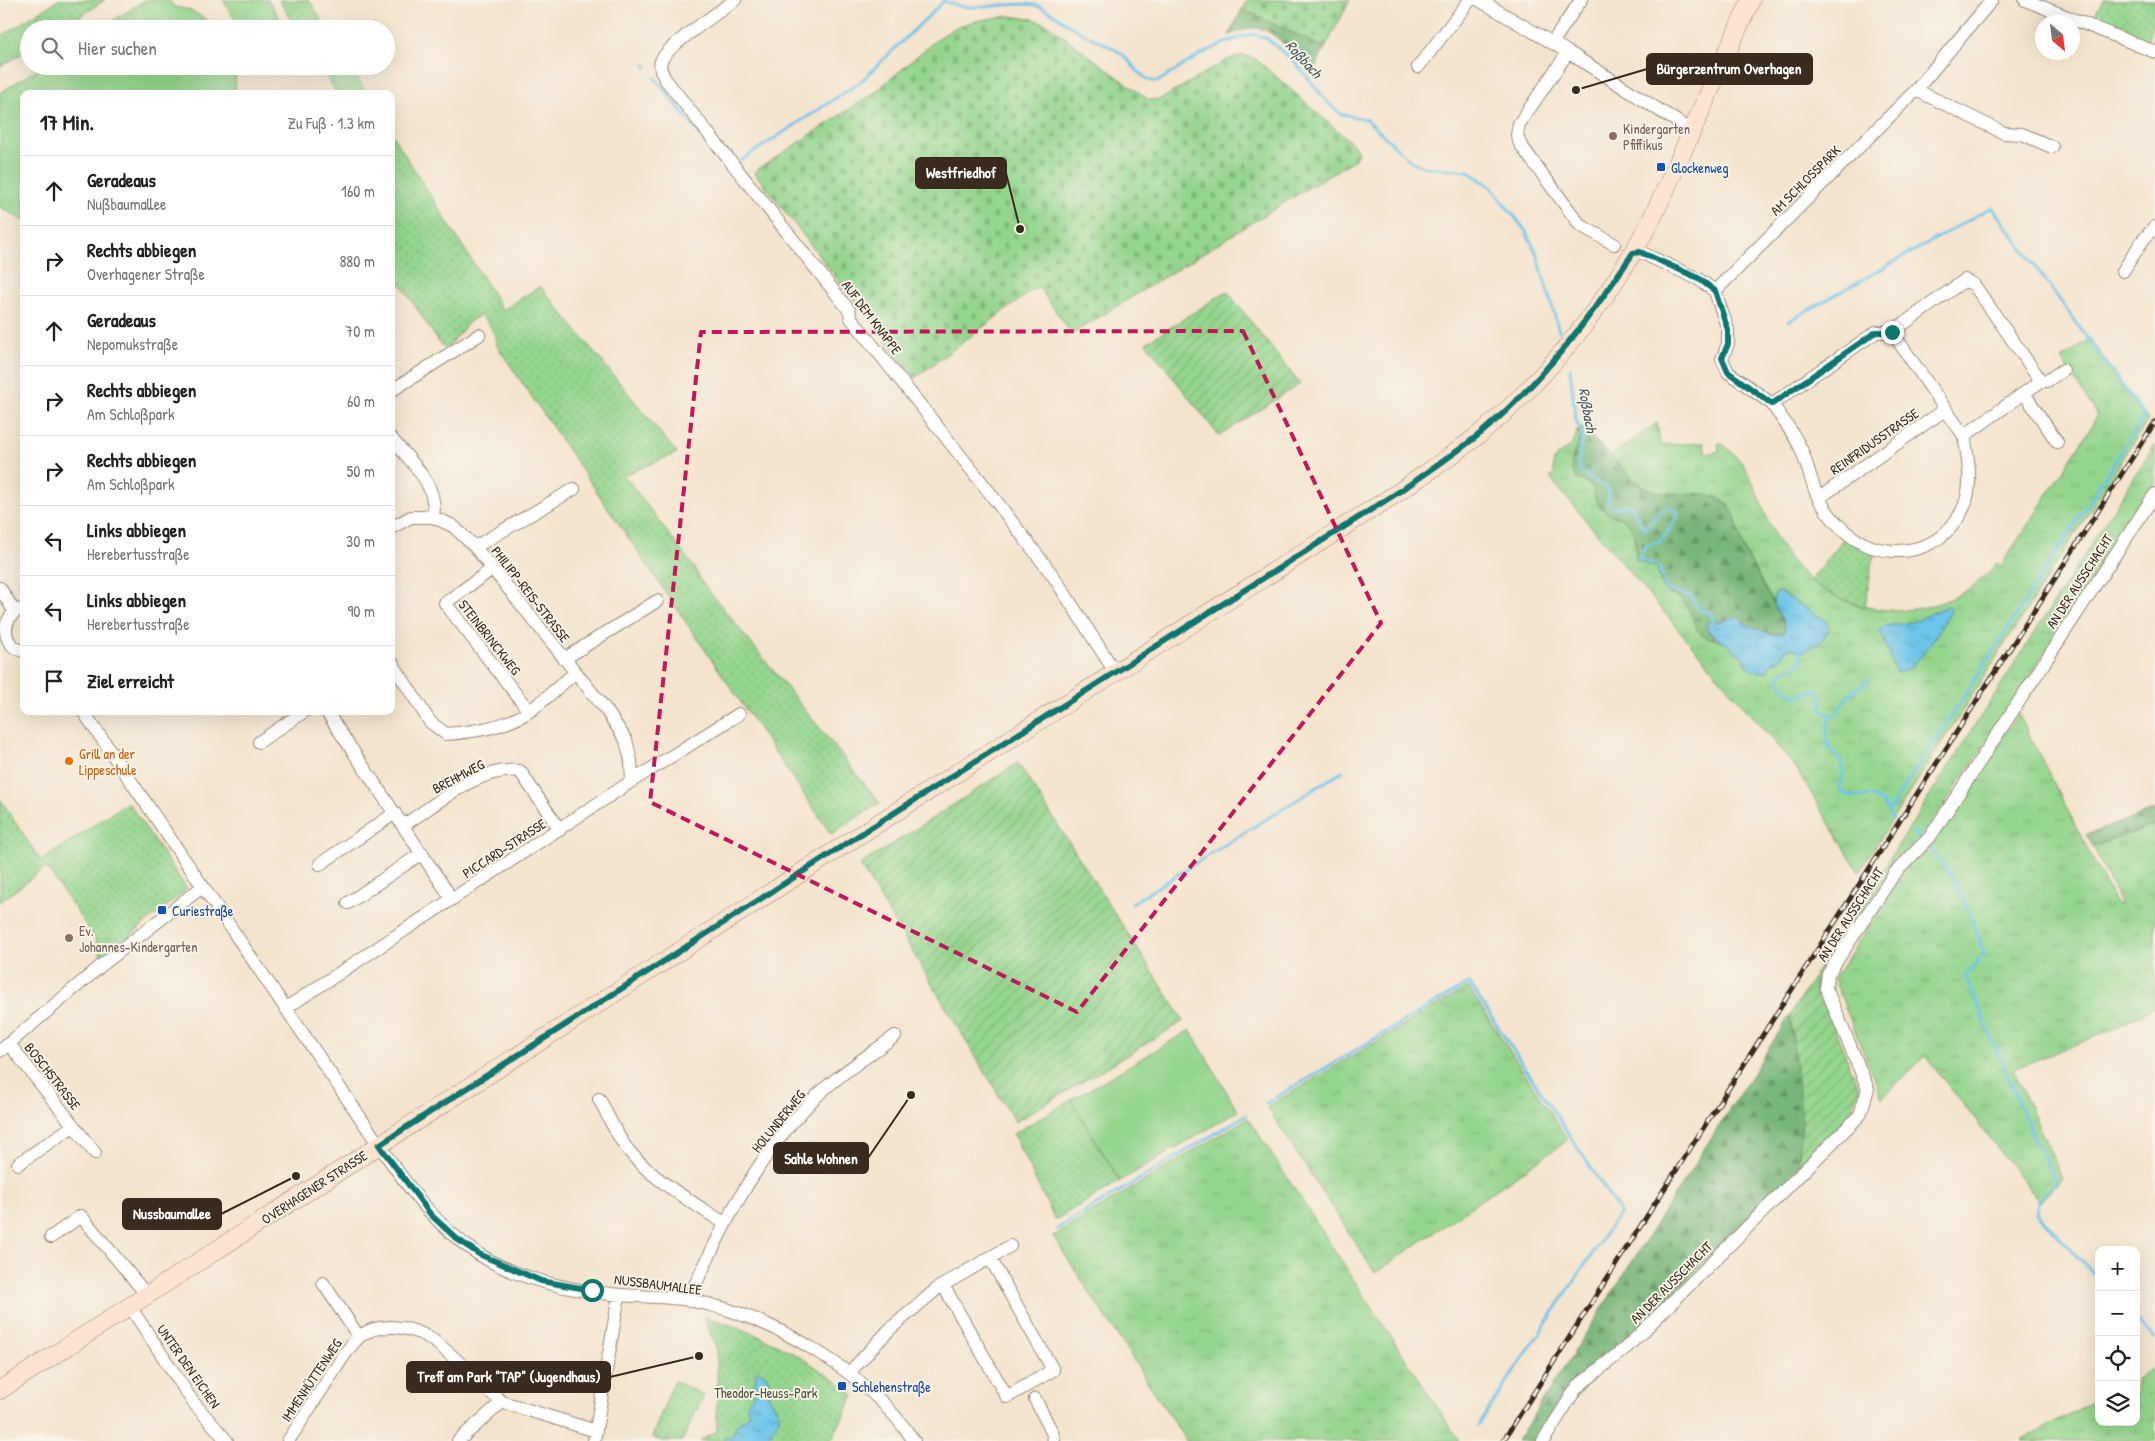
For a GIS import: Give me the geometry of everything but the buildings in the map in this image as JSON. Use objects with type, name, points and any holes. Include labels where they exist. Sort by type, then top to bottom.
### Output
[{"type":"main road","name":"OVERHAGENER STRASSE","points":[[0,1390],[146,1294],[1394,495],[1482,432],[1518,399],[1571,341],[1601,302],[1633,253],[1673,174],[1752,0]]},
{"type":"street","name":"AUF DEM KNAPPE","points":[[735,0],[668,50],[660,63],[665,79],[844,303],[849,310],[851,318],[1054,577],[1115,672]]},
{"type":"street","points":[[1418,67],[1470,0]]},
{"type":"street","points":[[1479,0],[1568,52],[1692,131]]},
{"type":"street","points":[[1552,43],[1581,0]]},
{"type":"street","name":"AM SCHLOSSPARK","points":[[1715,291],[1916,90],[1992,0]]},
{"type":"street","points":[[2025,0],[2155,52]]},
{"type":"street","points":[[1568,52],[1519,124],[1517,135],[1520,144],[1580,226],[1614,244]]},
{"type":"street","points":[[1916,90],[2004,133],[2022,134],[2052,147]]},
{"type":"street","points":[[2123,271],[2143,240],[2155,227]]},
{"type":"street","points":[[1633,253],[1640,252],[1698,278],[1715,291],[1728,330],[1728,344],[1722,358],[1728,372],[1772,404],[1801,447],[1819,498],[1845,532],[1858,542],[1880,551],[1903,551],[1930,543],[1942,536],[1954,525],[1963,508],[1970,487],[1971,476],[1964,436],[1892,332]]},
{"type":"street","points":[[1772,404],[1876,332],[1892,332],[1965,280],[1974,285],[2041,381]]},
{"type":"street","points":[[395,388],[479,335]]},
{"type":"street","points":[[1964,436],[2041,381],[2047,381],[2063,370]]},
{"type":"street","points":[[2024,393],[2057,442]]},
{"type":"street","name":"REINFRIDUSSTRASSE","points":[[1819,498],[1946,409]]},
{"type":"street","points":[[395,443],[430,486],[434,508],[433,517]]},
{"type":"street","name":"PHILIPP-REIS-STRASSE","points":[[475,547],[574,489]]},
{"type":"street","name":"AN DER AUSSCHACHT","points":[[1543,1441],[1577,1387],[1629,1345],[1860,1115],[1868,1089],[1826,988],[1828,974],[1894,874],[1930,837],[2155,494]]},
{"type":"street","name":"PHILIPP-REIS-STRASSE","points":[[395,526],[411,516],[433,517],[453,526],[475,547],[606,710],[626,740],[631,761],[632,781]]},
{"type":"street","name":"STEINBRINCKWEG","points":[[492,569],[445,603],[530,711]]},
{"type":"street","points":[[0,588],[19,610],[5,623],[4,645],[20,650]]},
{"type":"street","name":"PHILIPP-REIS-STRASSE","points":[[564,659],[657,601]]},
{"type":"street","points":[[395,668],[430,722],[446,734],[470,732],[509,721],[530,711],[575,673]]},
{"type":"street","name":"PICCARD-STRASSE","points":[[286,1008],[632,781],[739,714]]},
{"type":"street","points":[[86,715],[379,1145]]},
{"type":"street","points":[[258,742],[298,715]]},
{"type":"street","points":[[329,715],[452,899]]},
{"type":"street","name":"BREHMWEG","points":[[404,825],[470,783],[508,770],[520,772],[560,830]]},
{"type":"street","points":[[320,864],[395,813]]},
{"type":"street","points":[[348,903],[422,853]]},
{"type":"street","name":"BOSCHSTRASSE","points":[[95,1153],[74,1126],[5,1048],[102,965],[202,887]]},
{"type":"street","name":"HOLUNDERWEG","points":[[688,1300],[724,1223],[758,1170],[804,1108],[827,1087],[896,1036]]},
{"type":"street","points":[[599,1099],[627,1148],[641,1163],[677,1192],[724,1223]]},
{"type":"street","name":"BOSCHSTRASSE","points":[[18,1164],[74,1126]]},
{"type":"street","name":"NUSSBAUMALLEE","points":[[379,1145],[431,1215],[457,1239],[479,1254],[541,1281],[619,1295],[688,1300],[748,1316],[802,1343],[849,1373],[896,1418],[914,1441]]},
{"type":"street","points":[[51,1237],[81,1216],[146,1294]]},
{"type":"street","points":[[849,1373],[890,1329],[943,1285],[1010,1246]]},
{"type":"street","points":[[943,1285],[1007,1397],[1053,1370],[990,1258]]},
{"type":"street","name":"IMMENHÜTTENWEG","points":[[324,1283],[359,1337]]},
{"type":"street","points":[[595,1436],[619,1295]]},
{"type":"street","name":"UNTER DEN EICHEN","points":[[129,1305],[192,1402],[227,1441]]},
{"type":"street","name":"IMMENHÜTTENWEG","points":[[288,1441],[347,1351],[359,1337],[383,1327],[405,1328],[429,1338],[502,1402],[595,1436]]},
{"type":"street","points":[[1035,1399],[1052,1432],[1054,1441]]},
{"type":"street","points":[[458,1441],[502,1402]]},
{"type":"highlighted area","points":[[1243,331],[1381,623],[1077,1012],[650,802],[701,332]]},
{"type":"green space","points":[[58,0],[105,0],[74,20],[27,20]]},
{"type":"green space","points":[[145,0],[169,0],[174,7],[186,9],[206,20],[114,20]]},
{"type":"green space","points":[[223,0],[268,0],[280,20],[235,20]]},
{"type":"green space","points":[[279,0],[309,0],[321,20],[291,20]]},
{"type":"green space","points":[[1247,0],[1350,0],[1325,48],[1242,9]]},
{"type":"green space","points":[[2103,0],[2155,0],[2155,24],[2146,41],[2092,20]]},
{"type":"green space","points":[[1242,9],[1325,48],[1312,75],[1287,47],[1272,34],[1264,30],[1256,28],[1242,30],[1229,35]]},
{"type":"green space","points":[[1009,16],[1034,19],[1048,25],[1149,100],[1161,99],[1229,59],[1243,55],[1256,59],[1355,146],[1358,152],[1355,159],[1072,334],[1038,286],[915,378],[754,172],[874,93],[937,39],[958,26],[980,20]]},
{"type":"green space","points":[[20,24],[20,55],[0,67],[0,37]]},
{"type":"green space","points":[[28,75],[236,75],[235,90],[20,90],[20,219],[0,207],[0,93]]},
{"type":"green space","points":[[325,75],[355,75],[365,90],[335,90]]},
{"type":"green space","points":[[395,139],[503,310],[540,286],[677,453],[624,475],[695,569],[701,581],[880,803],[831,834],[497,346],[487,321],[480,315],[469,322],[447,348],[440,344],[395,275]]},
{"type":"green space","points":[[1227,291],[1300,384],[1219,436],[1146,343]]},
{"type":"green space","points":[[2090,339],[2148,420],[1859,872],[1796,768],[1550,478],[1554,475],[1554,461],[1558,455],[1570,447],[1577,431],[1581,437],[1579,442],[1577,479],[1590,485],[1598,502],[1606,512],[1628,522],[1635,538],[1636,560],[1657,568],[1663,586],[1684,602],[1698,629],[1706,637],[1722,641],[1731,647],[1742,657],[1747,666],[1768,668],[1770,664],[1781,658],[1786,649],[1792,648],[1800,651],[1804,608],[1780,592],[1776,593],[1773,603],[1744,550],[1734,514],[1705,494],[1665,493],[1647,489],[1610,456],[1657,423],[1660,445],[1704,443],[1706,454],[1719,451],[1718,444],[1722,443],[1743,464],[1751,478],[1779,544],[1807,577],[1832,594],[1860,605],[1890,610],[1919,608],[1948,600],[1974,585],[1997,563],[2001,566],[2092,426],[2097,414],[2062,358]]},
{"type":"green space","points":[[1582,426],[1640,485],[1658,492],[1708,495],[1726,502],[1734,514],[1744,550],[1785,625],[1784,632],[1766,633],[1739,617],[1726,621],[1712,621],[1710,633],[1716,639],[1708,638],[1698,631],[1685,603],[1665,591],[1657,568],[1636,560],[1632,529],[1624,520],[1602,509],[1597,502],[1592,487],[1577,479],[1572,468],[1572,458],[1581,437],[1577,431]]},
{"type":"green space","points":[[2155,445],[2155,484],[2114,544],[2004,717],[1925,832],[1894,867],[1880,887],[1817,988],[1813,978]]},
{"type":"green space","points":[[1844,538],[1874,554],[1865,607],[1837,597],[1810,581]]},
{"type":"green space","points":[[2018,713],[2116,905],[2120,903],[2093,846],[2155,825],[2155,1007],[2107,1032],[2013,1069],[2062,1178],[2040,1202],[1925,1056],[1882,1098],[1834,979],[1918,851],[1940,835]]},
{"type":"green space","points":[[1018,763],[1184,1021],[1015,1122],[860,865]]},
{"type":"green space","points":[[0,799],[41,861],[128,802],[187,889],[102,959],[95,938],[46,867],[0,902]]},
{"type":"green space","points":[[2155,810],[2155,825],[2093,846],[2086,835]]},
{"type":"green space","points":[[1813,978],[1860,1090],[1848,1116],[1798,1168],[1802,1120],[1790,1015]]},
{"type":"green space","points":[[1468,987],[1568,1140],[1375,1273],[1267,1107]]},
{"type":"green space","points":[[1790,1015],[1802,1120],[1798,1168],[1626,1341],[1537,1441],[1517,1441]]},
{"type":"green space","points":[[1190,1030],[1238,1111],[1120,1181],[1071,1100]]},
{"type":"green space","points":[[1071,1100],[1120,1181],[1055,1220],[1013,1134]]},
{"type":"green space","points":[[1248,1118],[1458,1441],[1186,1441],[1053,1236]]},
{"type":"green space","name":"Theodor-Heuss-Park","points":[[704,1317],[745,1330],[783,1348],[819,1369],[854,1395],[831,1441],[700,1441],[717,1431],[717,1350]]},
{"type":"green space","points":[[2155,1367],[2155,1441],[2021,1441],[2095,1400],[2095,1426],[2140,1426],[2140,1376]]},
{"type":"green space","points":[[674,1381],[704,1395],[682,1441],[662,1441],[652,1437]]},
{"type":"water","points":[[1780,592],[1826,621],[1829,630],[1821,642],[1804,652],[1792,648],[1786,649],[1781,658],[1770,664],[1767,672],[1752,670],[1739,653],[1712,634],[1706,627],[1709,621],[1718,622],[1739,617],[1745,623],[1772,635],[1784,633],[1784,623],[1774,603],[1776,593]]},
{"type":"water","points":[[1946,606],[1950,607],[1951,612],[1920,658],[1904,671],[1896,673],[1880,629],[1886,626],[1916,621]]},
{"type":"water","points":[[759,1371],[766,1375],[769,1381],[769,1396],[779,1413],[779,1419],[766,1441],[723,1441],[725,1436],[732,1437],[737,1424],[749,1416],[747,1405],[754,1393],[756,1372]]},
{"type":"waterway","name":"Roßbach","points":[[943,0],[965,7],[1011,4],[1040,7],[1077,30],[1117,50],[1142,75],[1147,79],[1157,82],[1200,55],[1229,41],[1253,34],[1266,38],[1294,61],[1329,104],[1341,114],[1366,119],[1411,161],[1424,167],[1468,171],[1491,187],[1525,230],[1537,254],[1559,331]]},
{"type":"waterway","points":[[740,161],[859,83],[944,1]]},
{"type":"waterway","points":[[655,78],[724,165]]},
{"type":"waterway","points":[[1789,321],[1992,207],[2144,416],[1967,692],[1888,811]]},
{"type":"waterway","name":"Roßbach","points":[[1570,369],[1576,420],[1583,436],[1578,462],[1580,471],[1608,488],[1609,506],[1630,505],[1646,529],[1660,512],[1668,508],[1676,510],[1678,517],[1661,541],[1646,546],[1638,558],[1659,567],[1667,590],[1691,596],[1699,610],[1712,614],[1712,621]]},
{"type":"waterway","points":[[1800,651],[1801,662],[1778,675],[1780,682],[1794,696],[1817,690],[1821,693],[1821,708],[1829,716],[1826,741],[1843,766],[1839,786],[1845,794],[1850,796],[1878,799],[1886,807],[1893,820]]},
{"type":"waterway","points":[[1829,716],[1836,714],[1849,695],[1869,680]]},
{"type":"waterway","points":[[1132,903],[1343,771]]},
{"type":"waterway","points":[[1912,832],[1921,840]]},
{"type":"waterway","points":[[1925,844],[1936,855],[1954,881],[1973,924],[1984,953],[1965,976],[2034,1138],[2056,1182],[2038,1200],[2037,1213],[2095,1276]]},
{"type":"waterway","points":[[1265,1104],[1469,983],[1620,1212],[1478,1426]]},
{"type":"waterway","points":[[1057,1229],[1246,1115]]},
{"type":"waterway","points":[[2140,1324],[2155,1340]]},
{"type":"railway","points":[[1503,1441],[2155,422]]},
{"type":"place","name":"Bürgerzentrum Overhagen","points":[[1576,90]]},
{"type":"place","name":"Kindergarten Pfiffikus","points":[[1613,136]]},
{"type":"place","name":"Glockenweg","points":[[1661,167]]},
{"type":"place","name":"Westfriedhof","points":[[1020,229]]},
{"type":"place","name":"Grill an der Lippeschule","points":[[69,761]]},
{"type":"place","name":"Curiestraße","points":[[162,910]]},
{"type":"place","name":"Ev. Johannes-Kindergarten","points":[[69,938]]},
{"type":"place","name":"Sahle Wohnen","points":[[911,1095]]},
{"type":"place","name":"Nussbaumallee","points":[[296,1176]]},
{"type":"place","name":"Treff am Park \"TAP\" (Jugendhaus)","points":[[699,1356]]},
{"type":"place","name":"Schlehenstraße","points":[[842,1386]]},
{"type":"route","points":[[592,1290],[541,1281],[479,1254],[457,1239],[431,1215],[379,1145],[858,836],[1394,495],[1448,458],[1482,432],[1546,370],[1601,302],[1633,253],[1640,252],[1698,278],[1715,291],[1728,330],[1728,344],[1722,358],[1728,372],[1772,404],[1876,332],[1892,332]]}]
